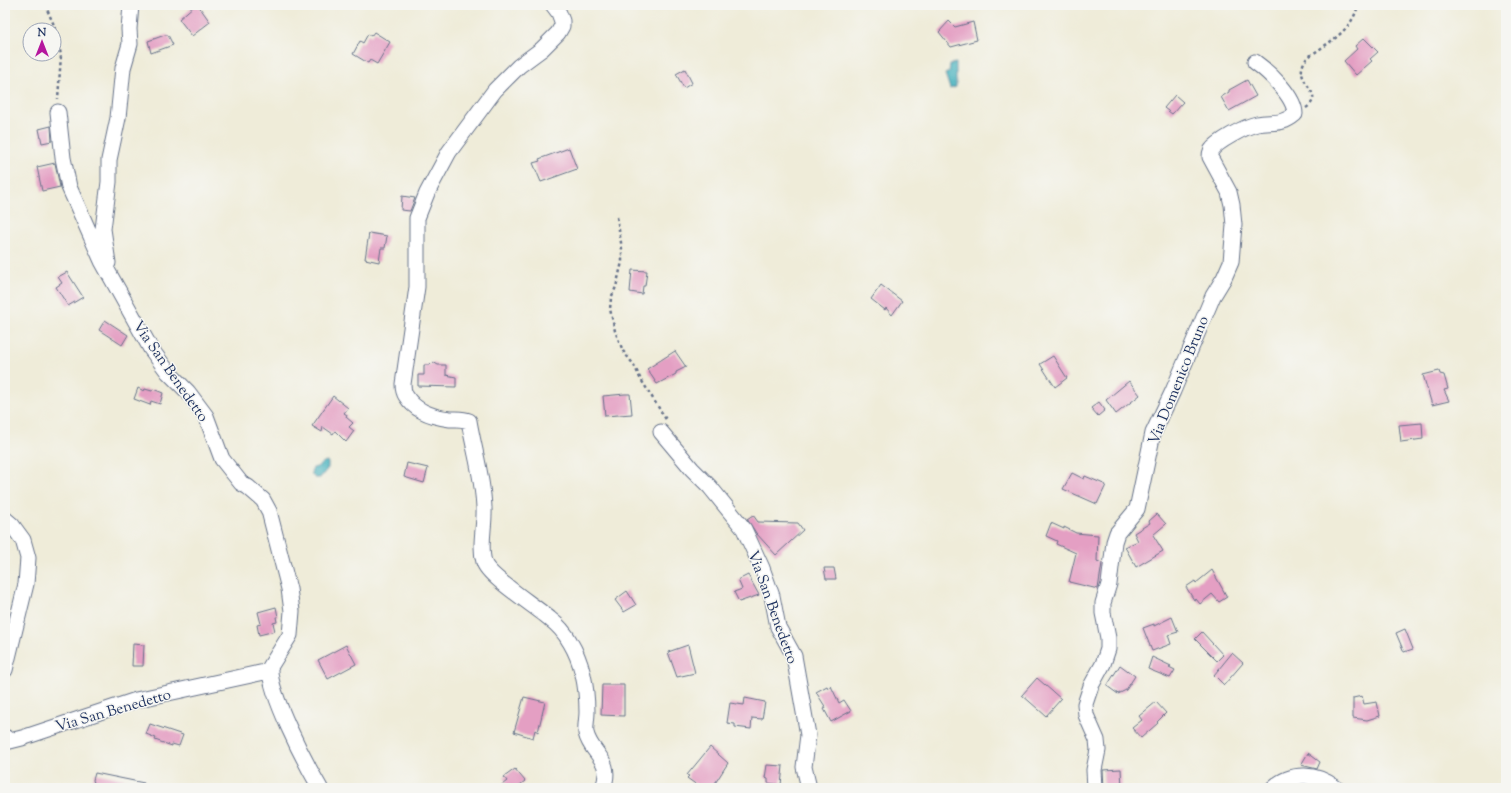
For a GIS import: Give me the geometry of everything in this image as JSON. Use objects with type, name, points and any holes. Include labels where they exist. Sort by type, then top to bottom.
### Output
[{"type":"street","name":"Via San Benedetto","points":[[114,284],[107,257],[103,229],[109,182],[109,160],[118,118],[123,68],[130,44],[129,29],[131,5]]},
{"type":"street","points":[[553,5],[559,13],[562,21],[562,26],[558,33],[542,49],[519,66],[495,90],[449,152],[427,193],[417,218],[417,287],[403,384],[405,395],[414,405],[425,412],[438,417],[463,418],[469,421],[482,481],[484,508],[482,537],[484,563],[490,572],[520,597],[551,619],[562,630],[571,643],[580,665],[586,690],[586,732],[590,743],[605,765],[605,782],[603,788]]},
{"type":"street","points":[[1255,62],[1266,69],[1286,94],[1295,108],[1295,114]]},
{"type":"street","name":"Via San Benedetto","points":[[5,737],[10,740],[22,738],[136,700],[269,672],[270,667],[290,635],[292,611],[289,589],[269,511],[263,500],[241,483],[222,459],[206,416],[188,392],[168,372],[151,348],[114,284],[102,261],[69,187],[63,158],[58,112]]},
{"type":"street","name":"Via Domenico Bruno","points":[[1095,788],[1094,770],[1098,750],[1097,740],[1086,715],[1085,704],[1091,686],[1103,664],[1108,649],[1103,603],[1109,584],[1114,542],[1117,533],[1137,508],[1153,433],[1173,391],[1213,296],[1224,278],[1231,262],[1234,225],[1232,205],[1228,192],[1210,158],[1212,151],[1241,130],[1257,124],[1274,124],[1288,120],[1295,114]]},
{"type":"street","name":"Via San Benedetto","points":[[665,429],[692,469],[710,487],[744,529],[762,568],[772,596],[778,627],[794,656],[808,735],[804,767],[810,788]]},
{"type":"street","points":[[5,519],[12,525],[23,540],[28,558],[26,584],[5,670]]},
{"type":"street","points":[[269,672],[272,685],[289,727],[320,788]]},
{"type":"street","points":[[1273,788],[1291,777],[1308,775],[1323,779],[1336,788]]},
{"type":"path","points":[[44,5],[54,25],[61,55],[58,112]]},
{"type":"path","points":[[1295,114],[1309,106],[1313,99],[1312,90],[1305,82],[1301,72],[1304,62],[1307,58],[1346,30],[1357,10],[1358,5]]},
{"type":"path","points":[[617,217],[622,249],[622,262],[616,287],[611,298],[610,309],[615,331],[623,352],[634,365],[640,378],[666,418],[665,429]]},
{"type":"water","points":[[956,63],[956,87],[950,89],[945,74],[949,72],[950,64]]},
{"type":"water","points":[[327,461],[328,468],[320,478],[315,478],[311,473],[311,470]]},
{"type":"building","points":[[195,5],[198,5],[210,22],[192,36],[179,19]]},
{"type":"building","points":[[949,21],[955,27],[973,22],[977,40],[951,47],[939,32]]},
{"type":"building","points":[[374,32],[390,42],[377,64],[370,60],[368,63],[353,54],[360,41],[363,43],[368,34],[371,36]]},
{"type":"building","points":[[168,35],[173,45],[151,53],[148,41]]},
{"type":"building","points":[[1364,38],[1378,52],[1370,59],[1372,61],[1356,75],[1344,61],[1357,49],[1355,46]]},
{"type":"building","points":[[685,69],[692,83],[684,88],[676,74]]},
{"type":"building","points":[[1247,80],[1256,96],[1229,111],[1221,97],[1229,92],[1229,90]]},
{"type":"building","points":[[1175,95],[1183,102],[1172,114],[1164,108]]},
{"type":"building","points":[[51,126],[52,141],[42,143],[39,129]]},
{"type":"building","points":[[569,148],[577,169],[541,182],[533,163],[540,161],[539,159]]},
{"type":"building","points":[[55,163],[60,187],[42,191],[37,167]]},
{"type":"building","points":[[402,196],[415,198],[410,211],[401,210]]},
{"type":"building","points":[[369,233],[387,236],[385,248],[381,248],[379,262],[365,259]]},
{"type":"building","points":[[632,270],[647,271],[645,286],[643,286],[642,294],[630,292]]},
{"type":"building","points":[[67,272],[83,297],[68,306],[56,287],[62,283],[58,277]]},
{"type":"building","points":[[881,285],[902,301],[892,315],[886,308],[885,310],[871,299]]},
{"type":"building","points":[[105,320],[128,335],[122,345],[99,330]]},
{"type":"building","points":[[675,351],[686,367],[657,384],[647,369]]},
{"type":"building","points":[[1053,356],[1067,378],[1055,387],[1040,364]]},
{"type":"building","points":[[433,362],[438,365],[446,365],[446,375],[456,377],[456,387],[418,386],[418,375],[424,375],[424,365],[430,365]]},
{"type":"building","points":[[1439,371],[1440,374],[1444,375],[1448,389],[1444,390],[1449,401],[1432,405],[1423,375]]},
{"type":"building","points":[[1129,381],[1140,395],[1116,414],[1106,400]]},
{"type":"building","points":[[138,388],[144,391],[145,389],[152,391],[153,389],[163,393],[160,404],[151,401],[150,405],[134,399]]},
{"type":"building","points":[[630,394],[632,414],[605,416],[603,396]]},
{"type":"building","points":[[333,396],[348,408],[344,413],[353,423],[349,427],[354,431],[346,442],[335,431],[333,434],[323,427],[322,432],[312,426]]},
{"type":"building","points":[[1099,402],[1105,410],[1098,416],[1091,408]]},
{"type":"building","points":[[1422,423],[1423,439],[1401,442],[1399,425]]},
{"type":"building","points":[[407,463],[428,468],[424,483],[404,477]]},
{"type":"building","points":[[1072,473],[1084,479],[1085,476],[1106,485],[1097,504],[1063,489]]},
{"type":"building","points":[[1157,514],[1166,524],[1153,535],[1163,551],[1136,567],[1125,547],[1138,541],[1134,533],[1150,523],[1149,521]]},
{"type":"building","points":[[753,515],[758,522],[798,523],[803,530],[776,555],[756,533],[747,519]]},
{"type":"building","points":[[1051,523],[1076,533],[1098,535],[1097,561],[1102,563],[1098,589],[1069,582],[1076,553],[1056,544],[1057,541],[1046,536]]},
{"type":"building","points":[[824,568],[834,568],[836,579],[826,579]]},
{"type":"building","points":[[1212,570],[1227,597],[1219,602],[1212,594],[1200,604],[1196,599],[1194,600],[1186,587],[1195,581],[1196,583]]},
{"type":"building","points":[[748,575],[759,595],[739,602],[734,592],[742,589],[738,580]]},
{"type":"building","points":[[627,591],[636,605],[624,612],[615,600]]},
{"type":"building","points":[[276,607],[278,617],[276,617],[277,622],[273,623],[275,631],[259,635],[257,625],[261,624],[258,612]]},
{"type":"building","points":[[1172,617],[1178,632],[1168,635],[1171,644],[1152,651],[1143,628],[1154,624],[1154,626]]},
{"type":"building","points":[[1405,629],[1413,649],[1404,652],[1396,633]]},
{"type":"building","points":[[1202,632],[1223,655],[1217,661],[1195,639]]},
{"type":"building","points":[[133,644],[144,645],[143,666],[132,666]]},
{"type":"building","points":[[346,645],[356,664],[328,679],[318,660]]},
{"type":"building","points":[[688,645],[695,673],[677,677],[668,652]]},
{"type":"building","points":[[1232,653],[1243,663],[1224,685],[1214,675]]},
{"type":"building","points":[[1152,657],[1171,666],[1169,667],[1175,670],[1170,678],[1148,669]]},
{"type":"building","points":[[1120,665],[1135,676],[1126,690],[1118,694],[1107,686]]},
{"type":"building","points":[[1037,678],[1061,699],[1046,716],[1022,695]]},
{"type":"building","points":[[602,685],[624,685],[624,716],[601,715]]},
{"type":"building","points":[[827,686],[828,688],[831,686],[839,703],[844,700],[851,711],[831,722],[824,709],[826,708],[816,692]]},
{"type":"building","points":[[1362,696],[1364,704],[1377,702],[1380,716],[1367,720],[1353,718],[1353,698]]},
{"type":"building","points":[[524,697],[545,702],[538,732],[535,730],[533,738],[514,732]]},
{"type":"building","points":[[745,698],[765,702],[762,719],[752,718],[751,729],[735,727],[735,724],[727,723],[730,703],[744,705]]},
{"type":"building","points":[[1156,702],[1166,713],[1157,722],[1158,723],[1141,738],[1132,728],[1142,720],[1139,716]]},
{"type":"building","points":[[150,724],[183,735],[179,746],[172,744],[172,746],[155,740],[156,738],[146,734]]},
{"type":"building","points":[[710,747],[728,763],[712,788],[701,788],[687,778],[689,776],[687,775]]},
{"type":"building","points":[[1308,753],[1320,762],[1317,769],[1301,765]]},
{"type":"building","points":[[767,765],[783,766],[781,785],[768,783],[768,779],[765,778]]},
{"type":"building","points":[[515,769],[525,781],[516,788],[498,788],[507,781],[504,777]]},
{"type":"building","points":[[1121,769],[1122,788],[1104,788],[1103,770]]},
{"type":"building","points":[[95,773],[144,783],[144,788],[96,788],[93,780]]}]
